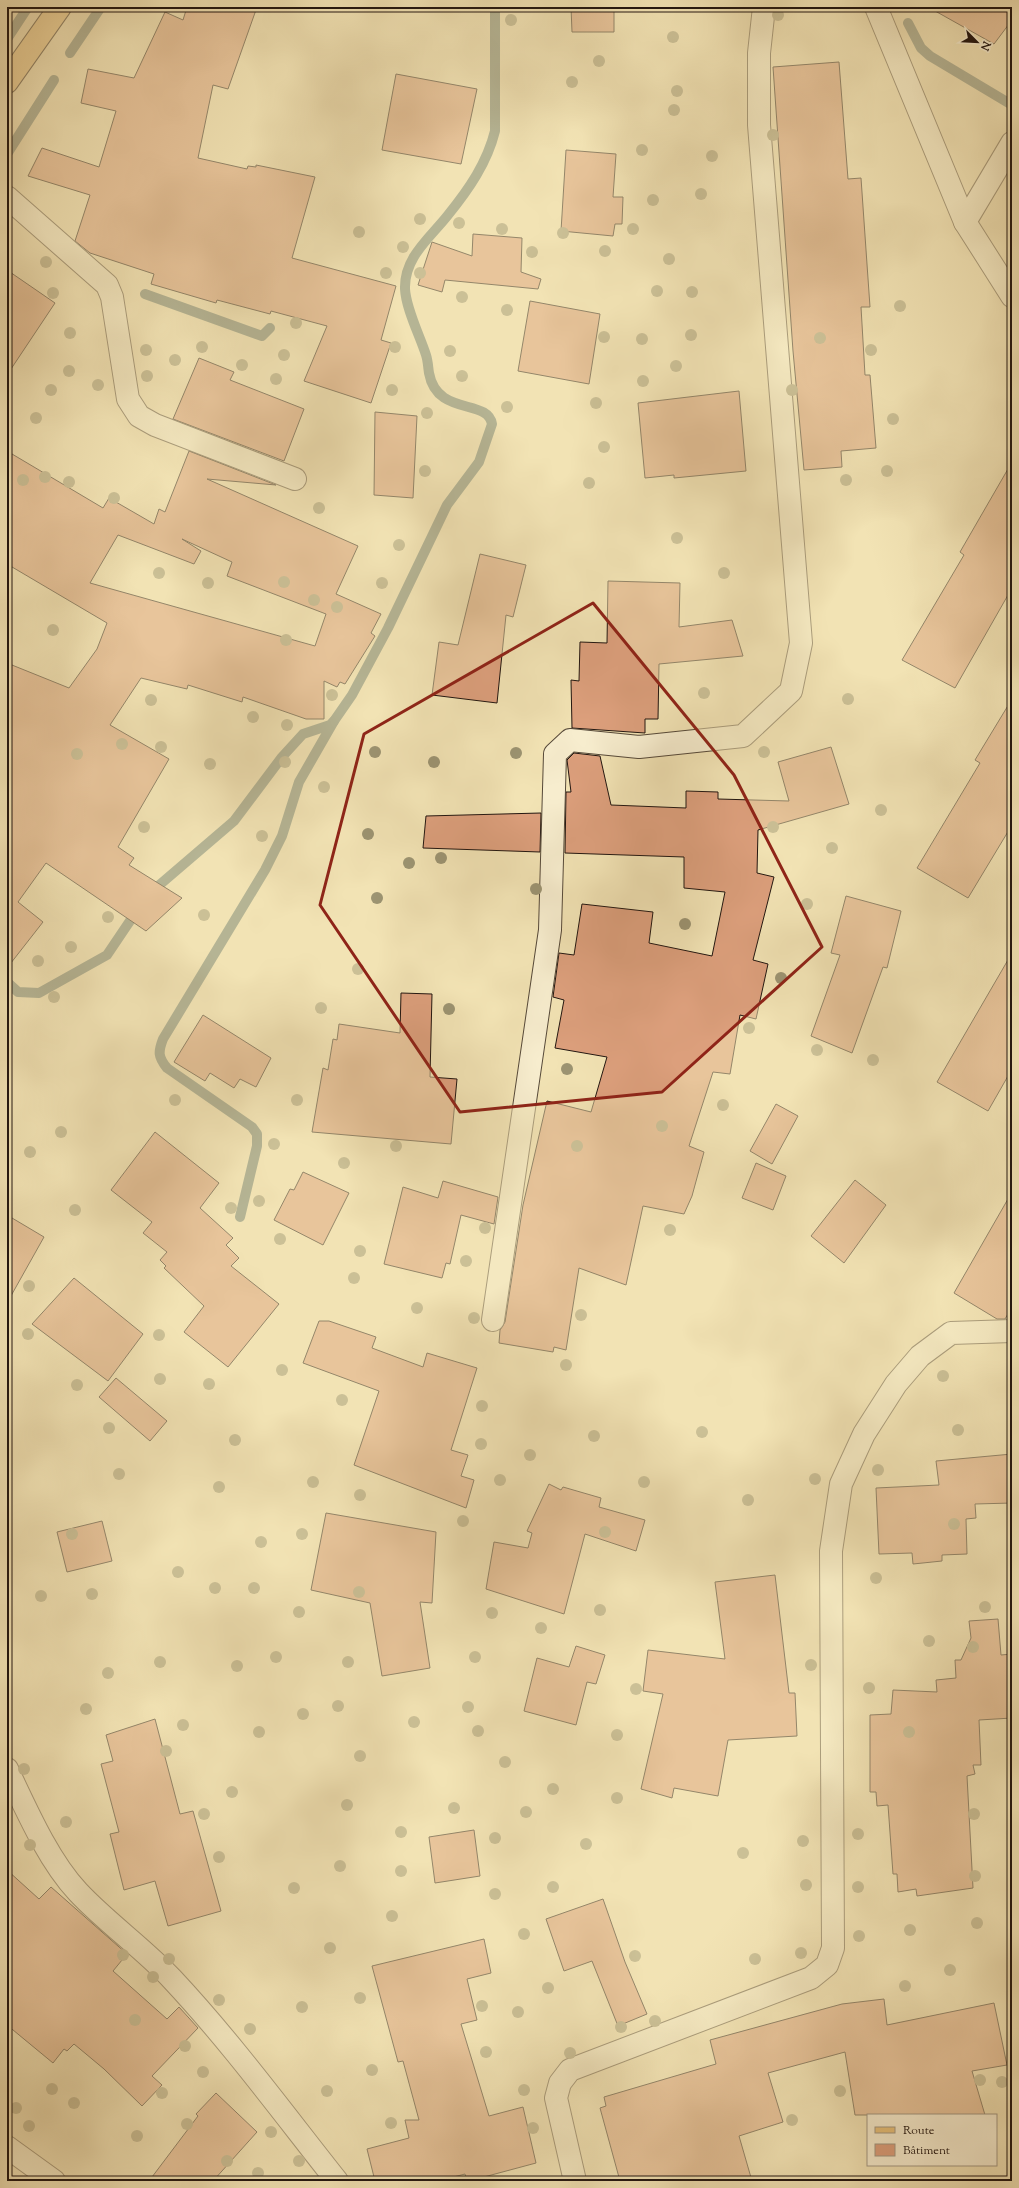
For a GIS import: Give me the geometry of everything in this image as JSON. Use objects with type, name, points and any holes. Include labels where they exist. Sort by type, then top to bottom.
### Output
[{"type":"main road","points":[[7,82],[60,7]]},
{"type":"street","points":[[493,1320],[550,930],[556,754],[570,740],[639,747],[743,736],[791,691],[801,643],[759,125],[759,53],[764,7]]},
{"type":"street","points":[[876,7],[965,222],[1012,296]]},
{"type":"street","points":[[965,222],[1012,143]]},
{"type":"street","points":[[7,197],[107,285],[112,297],[128,399],[139,416],[155,425],[295,479]]},
{"type":"street","points":[[575,2181],[556,2098],[560,2083],[570,2070],[811,1978],[827,1965],[833,1948],[831,1551],[842,1484],[864,1434],[896,1384],[920,1356],[951,1333],[1012,1331]]},
{"type":"street","points":[[7,1769],[28,1814],[52,1856],[78,1892],[171,1978],[216,2030],[337,2181]]},
{"type":"street","points":[[7,2147],[54,2181]]},
{"type":"highlighted area","points":[[593,603],[734,775],[822,947],[662,1092],[460,1112],[320,905],[364,734]]},
{"type":"building","points":[[187,7],[257,7],[228,89],[213,85],[198,158],[247,169],[248,166],[256,167],[256,165],[315,177],[292,258],[396,286],[381,340],[391,343],[371,403],[304,381],[327,326],[271,311],[270,314],[217,300],[216,303],[151,284],[154,274],[90,253],[75,241],[90,195],[28,176],[42,148],[99,167],[116,111],[81,103],[88,69],[134,78],[165,12],[183,20]]},
{"type":"building","points":[[571,7],[614,7],[614,32],[572,32]]},
{"type":"building","points":[[928,7],[1012,7],[1012,20],[994,44]]},
{"type":"building","points":[[839,62],[848,179],[861,178],[870,307],[861,307],[865,375],[870,375],[876,448],[841,451],[842,467],[804,470],[793,351],[773,67]]},
{"type":"building","points":[[396,74],[477,89],[461,164],[382,150]]},
{"type":"building","points":[[566,150],[616,154],[613,197],[623,197],[622,224],[615,224],[613,236],[561,231]]},
{"type":"building","points":[[473,234],[522,238],[521,272],[541,279],[538,289],[445,280],[442,292],[418,285],[432,242],[472,256]]},
{"type":"building","points":[[7,270],[55,303],[7,375]]},
{"type":"building","points":[[530,301],[600,314],[589,384],[518,371]]},
{"type":"building","points":[[199,358],[234,372],[230,380],[304,409],[284,461],[173,419]]},
{"type":"building","points":[[739,391],[746,471],[674,478],[674,475],[645,478],[638,403]]},
{"type":"building","points":[[375,412],[417,416],[413,498],[374,495]]},
{"type":"building","points":[[7,451],[103,508],[109,498],[154,524],[159,509],[165,512],[189,451],[276,485],[207,479],[358,546],[336,594],[381,614],[371,633],[375,636],[345,684],[340,682],[337,687],[324,681],[324,719],[306,719],[243,697],[242,702],[188,685],[187,689],[141,678],[110,725],[169,759],[118,847],[134,858],[129,865],[182,898],[146,931],[46,863],[18,902],[43,922],[7,968],[7,663],[69,688],[97,649],[107,623],[7,564]],"holes":[[[118,535],[194,564],[201,551],[182,539],[232,562],[227,576],[326,614],[315,646],[90,583]]]},
{"type":"building","points":[[1012,462],[1012,588],[955,688],[902,660],[964,555],[960,552]]},
{"type":"building","points":[[480,554],[526,565],[513,617],[506,615],[497,703],[432,695],[439,642],[458,645]]},
{"type":"building","points":[[608,581],[680,583],[679,627],[732,620],[743,656],[659,664],[658,719],[645,719],[645,733],[572,728],[571,680],[579,681],[580,642],[607,643]]},
{"type":"building","points":[[1012,699],[1012,825],[968,898],[917,868],[980,763],[975,760]]},
{"type":"building","points":[[831,747],[849,804],[758,830],[757,873],[774,877],[753,960],[768,964],[756,1019],[740,1015],[730,1074],[713,1072],[689,1146],[704,1152],[692,1196],[684,1214],[643,1206],[626,1285],[579,1268],[566,1350],[554,1347],[553,1352],[499,1343],[500,1330],[505,1322],[523,1205],[547,1101],[591,1112],[607,1057],[555,1048],[564,1000],[553,997],[559,953],[574,955],[582,904],[653,912],[649,943],[712,956],[725,892],[684,888],[684,857],[565,853],[566,792],[571,792],[567,760],[574,753],[600,756],[611,805],[686,808],[686,791],[718,792],[718,799],[789,801],[778,762]]},
{"type":"building","points":[[541,813],[540,852],[423,848],[426,816]]},
{"type":"building","points":[[846,896],[901,911],[887,968],[883,967],[852,1053],[811,1036],[840,955],[831,953]]},
{"type":"building","points":[[1012,953],[1012,1069],[988,1111],[937,1082]]},
{"type":"building","points":[[401,993],[432,994],[430,1077],[457,1079],[451,1144],[312,1132],[323,1068],[328,1070],[333,1039],[337,1040],[339,1024],[400,1033]]},
{"type":"building","points":[[203,1015],[271,1058],[256,1087],[240,1079],[234,1088],[210,1073],[205,1081],[174,1062]]},
{"type":"building","points":[[776,1104],[798,1116],[772,1164],[750,1151]]},
{"type":"building","points":[[155,1132],[219,1183],[200,1208],[233,1238],[226,1245],[239,1258],[231,1266],[279,1304],[228,1367],[184,1332],[204,1306],[164,1268],[166,1266],[160,1260],[167,1252],[143,1233],[152,1222],[111,1190]]},
{"type":"building","points":[[756,1163],[786,1176],[773,1210],[742,1198]]},
{"type":"building","points":[[303,1172],[349,1193],[323,1245],[274,1220],[290,1189],[294,1190]]},
{"type":"building","points":[[855,1180],[886,1205],[844,1263],[811,1236]]},
{"type":"building","points":[[443,1181],[498,1197],[494,1224],[461,1215],[450,1264],[446,1263],[442,1278],[384,1264],[403,1187],[438,1198]]},
{"type":"building","points":[[1012,1192],[1012,1307],[1005,1319],[997,1319],[954,1293]]},
{"type":"building","points":[[7,1215],[44,1237],[7,1303]]},
{"type":"building","points":[[74,1278],[143,1334],[108,1381],[32,1324]]},
{"type":"building","points":[[319,1321],[329,1321],[376,1337],[372,1348],[423,1367],[427,1353],[477,1368],[451,1450],[468,1455],[461,1476],[474,1480],[466,1508],[354,1465],[379,1391],[303,1363]]},
{"type":"building","points":[[116,1378],[167,1421],[150,1441],[99,1397]]},
{"type":"building","points":[[1012,1454],[1012,1503],[975,1504],[976,1518],[966,1519],[967,1554],[942,1555],[942,1561],[913,1564],[912,1553],[879,1554],[876,1488],[939,1485],[936,1461]]},
{"type":"building","points":[[549,1484],[561,1490],[563,1487],[601,1498],[599,1507],[645,1520],[636,1551],[585,1534],[564,1614],[486,1589],[494,1542],[528,1548],[532,1533],[527,1531]]},
{"type":"building","points":[[326,1513],[436,1532],[432,1603],[420,1602],[430,1668],[382,1676],[370,1603],[311,1590]]},
{"type":"building","points":[[102,1521],[112,1561],[67,1572],[57,1532]]},
{"type":"building","points":[[775,1575],[789,1693],[795,1693],[797,1736],[728,1740],[718,1796],[674,1788],[672,1798],[641,1789],[663,1694],[643,1691],[648,1650],[725,1659],[715,1582]]},
{"type":"building","points":[[998,1619],[1001,1655],[1012,1654],[1012,1718],[979,1720],[981,1765],[973,1765],[975,1774],[967,1776],[973,1888],[917,1896],[916,1889],[898,1892],[897,1874],[893,1874],[888,1805],[877,1806],[876,1792],[870,1792],[870,1715],[891,1714],[893,1690],[937,1692],[936,1680],[956,1678],[955,1660],[961,1660],[971,1638],[969,1621]]},
{"type":"building","points":[[576,1646],[605,1655],[596,1684],[587,1682],[576,1725],[524,1711],[537,1658],[569,1667]]},
{"type":"building","points":[[155,1719],[180,1814],[193,1811],[221,1911],[168,1926],[155,1881],[124,1890],[110,1834],[119,1832],[101,1764],[113,1761],[106,1735]]},
{"type":"building","points":[[474,1830],[480,1876],[435,1883],[429,1837]]},
{"type":"building","points":[[7,1870],[39,1899],[51,1887],[127,1954],[113,1971],[167,2019],[179,2007],[198,2028],[152,2076],[162,2085],[142,2106],[104,2069],[74,2044],[67,2051],[64,2049],[53,2063],[7,2025]]},
{"type":"building","points":[[603,1899],[625,1962],[647,2014],[618,2026],[592,1961],[564,1971],[546,1919]]},
{"type":"building","points":[[484,1939],[491,1973],[467,1979],[477,2020],[461,2024],[489,2116],[523,2107],[536,2163],[469,2181],[467,2181],[465,2174],[438,2181],[375,2181],[367,2149],[409,2138],[405,2120],[419,2120],[403,2061],[398,2062],[372,1966]]},
{"type":"building","points":[[884,1999],[887,2025],[994,2003],[1007,2065],[972,2071],[985,2114],[855,2115],[845,2052],[768,2073],[783,2122],[739,2136],[752,2181],[620,2181],[600,2108],[606,2106],[604,2097],[716,2064],[710,2040],[842,2004]]},
{"type":"building","points":[[216,2093],[257,2132],[213,2181],[149,2181],[198,2116],[196,2114]]},
{"type":"waterway","points":[[7,39],[28,7]]},
{"type":"waterway","points":[[70,53],[101,7]]},
{"type":"waterway","points":[[240,1217],[257,1146],[257,1134],[252,1127],[167,1068],[160,1057],[160,1047],[163,1039],[265,870],[282,836],[299,782],[334,721],[352,695],[388,628],[447,505],[479,462],[492,424],[488,416],[482,411],[451,402],[442,396],[434,387],[429,373],[426,355],[408,305],[405,289],[406,278],[413,258],[426,240],[456,205],[470,185],[482,165],[492,143],[495,131],[495,7]]},
{"type":"waterway","points":[[908,23],[921,48],[930,56],[1012,105]]},
{"type":"waterway","points":[[7,154],[54,80]]},
{"type":"waterway","points":[[145,294],[262,336],[270,328]]},
{"type":"waterway","points":[[150,893],[234,821],[282,757],[303,734],[330,725],[334,721]]},
{"type":"waterway","points":[[7,982],[18,992],[39,993],[107,955],[138,909]]}]
